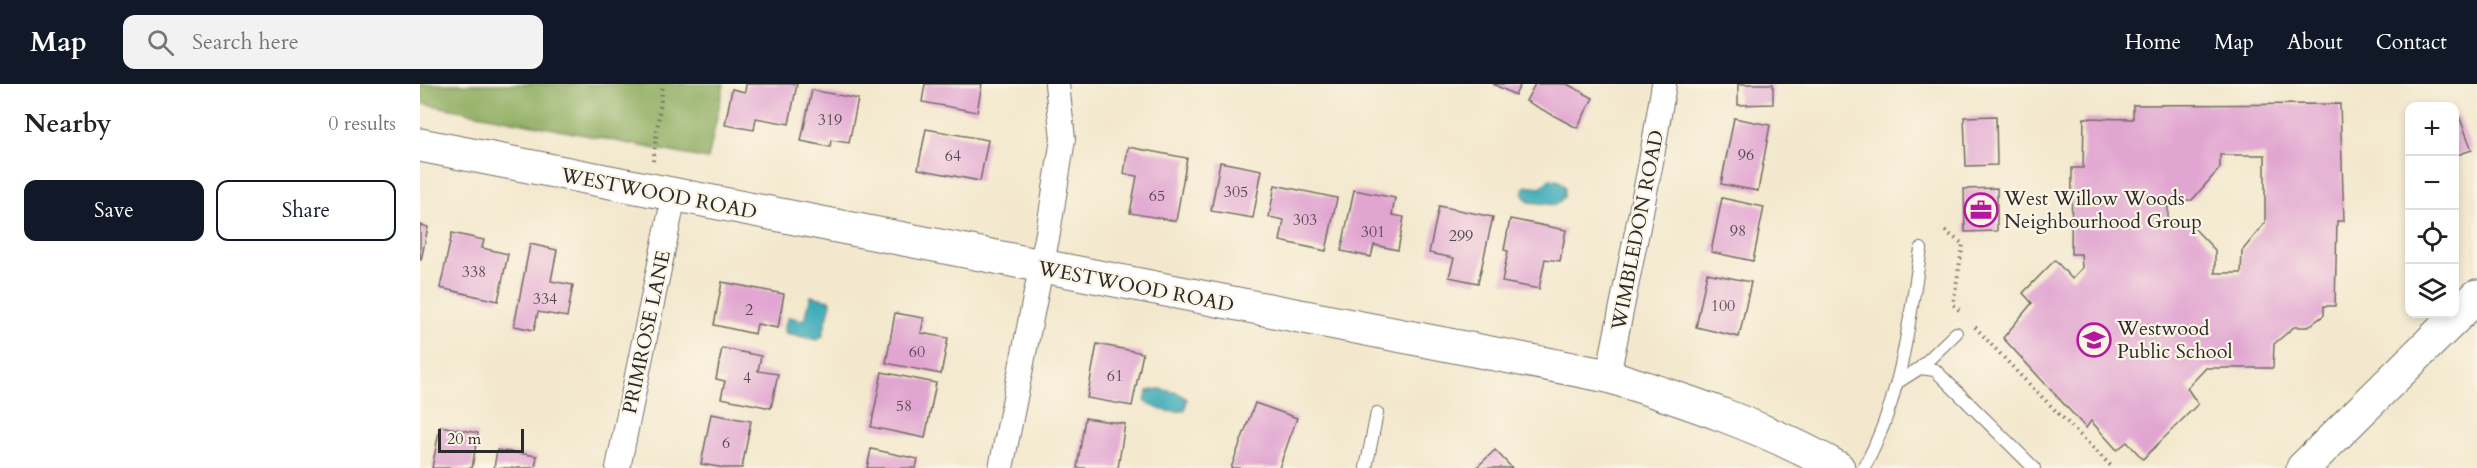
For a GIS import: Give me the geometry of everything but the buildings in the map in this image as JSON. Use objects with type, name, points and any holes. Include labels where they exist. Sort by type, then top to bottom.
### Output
[{"type":"street","points":[[1001,468],[1041,268],[1063,139],[1057,84]]},
{"type":"street","name":"WIMBLEDON ROAD","points":[[1608,376],[1651,162],[1664,84]]},
{"type":"street","name":"WESTWOOD ROAD","points":[[420,146],[1608,376],[1705,407],[1810,452],[1838,468]]},
{"type":"street","name":"PRIMROSE LANE","points":[[618,468],[661,194]]},
{"type":"street","points":[[2303,468],[2477,296]]},
{"type":"lane","points":[[1864,468],[1878,443],[1898,382],[1921,249]]},
{"type":"lane","points":[[1898,382],[1920,368],[1956,333]]},
{"type":"lane","points":[[1920,368],[1935,370],[2034,468]]},
{"type":"lane","points":[[1366,468],[1377,413]]},
{"type":"path","points":[[661,194],[663,84]]},
{"type":"path","points":[[1945,231],[1963,244],[1953,304],[1965,316]]},
{"type":"path","points":[[1971,322],[2021,376],[2113,468]]},
{"type":"green space","points":[[420,84],[724,84],[708,159],[420,103]]},
{"type":"water","points":[[1550,179],[1558,180],[1565,187],[1564,197],[1556,205],[1529,202],[1523,195],[1524,188],[1527,186],[1540,188]]},
{"type":"water","points":[[811,296],[829,300],[831,303],[822,337],[817,340],[786,333],[784,330],[787,319],[790,317],[801,320],[805,318]]},
{"type":"water","points":[[1160,389],[1178,393],[1187,399],[1185,410],[1164,411],[1145,401],[1148,391]]},
{"type":"place","name":"West Willow Woods Neighbourhood Group","points":[[1981,210]]},
{"type":"place","name":"Westwood Public School","points":[[2094,340]]}]
